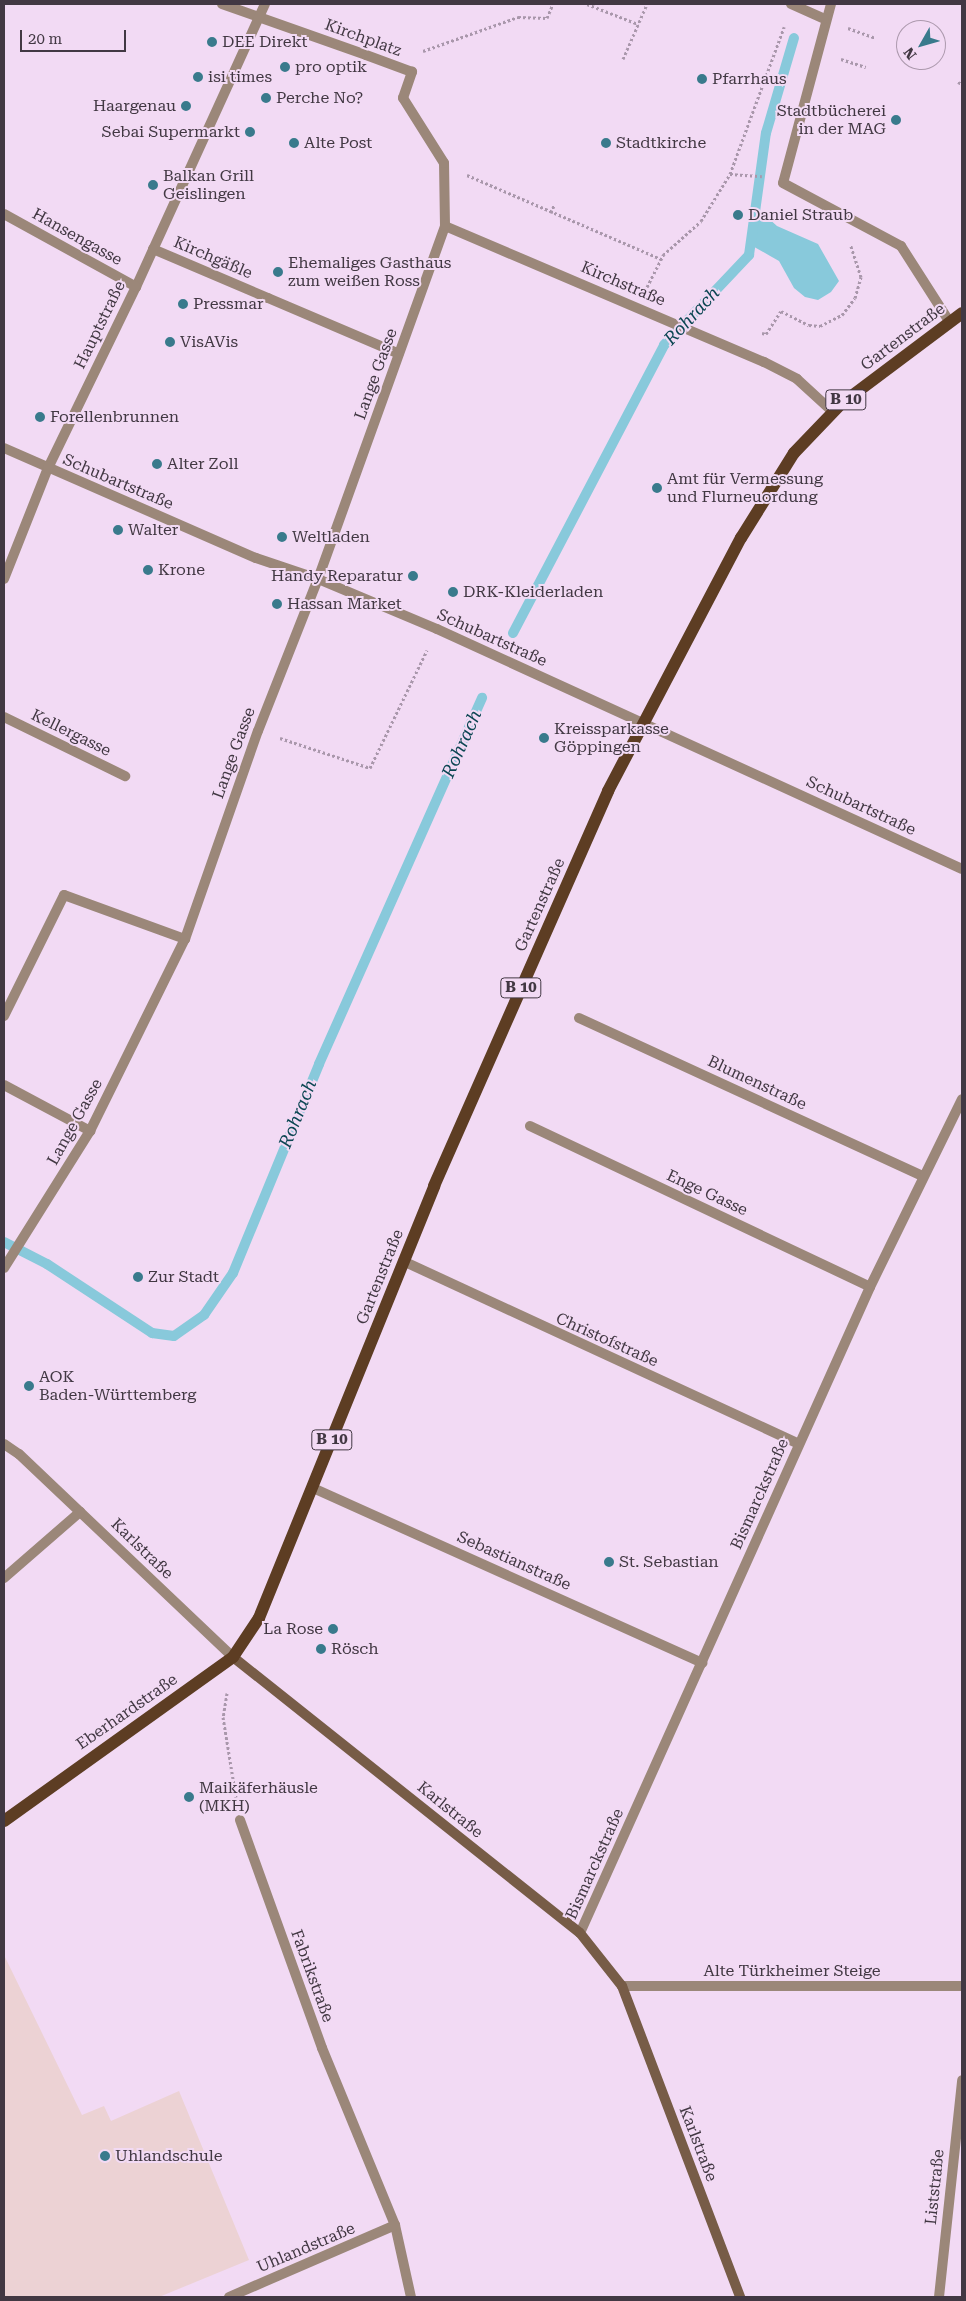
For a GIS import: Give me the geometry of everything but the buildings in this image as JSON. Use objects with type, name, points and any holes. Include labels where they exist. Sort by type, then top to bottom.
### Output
[{"type":"main road","name":"Gartenstraße","points":[[258,1618],[313,1488],[403,1261],[608,790],[755,511],[794,453],[833,412],[949,321],[962,313]]},
{"type":"main road","name":"Eberhardstraße","points":[[4,1821],[233,1657],[258,1618]]},
{"type":"main road","name":"Karlstraße","points":[[233,1657],[580,1933],[622,1986],[740,2297]]},
{"type":"street","points":[[222,4],[259,17]]},
{"type":"street","name":"Hauptstraße","points":[[4,579],[48,468],[136,286],[265,4]]},
{"type":"street","points":[[792,4],[824,19]]},
{"type":"street","points":[[831,4],[824,19],[783,183],[901,246],[949,321]]},
{"type":"street","name":"Kirchplatz","points":[[259,17],[412,72],[403,98],[444,163]]},
{"type":"street","points":[[444,163],[445,226]]},
{"type":"street","name":"Hansengasse","points":[[4,214],[136,286]]},
{"type":"street","name":"Kirchstraße","points":[[445,226],[663,317],[797,379],[833,412]]},
{"type":"street","name":"Lange Gasse","points":[[6,1265],[90,1131],[185,938],[258,731],[318,579],[445,226]]},
{"type":"street","name":"Kirchgäßle","points":[[153,249],[399,354]]},
{"type":"street","name":"Schubartstraße","points":[[4,448],[256,558],[318,579],[437,629],[962,870]]},
{"type":"street","name":"Kellergasse","points":[[4,717],[125,776]]},
{"type":"street","points":[[4,1016],[64,895],[185,938]]},
{"type":"street","name":"Blumenstraße","points":[[579,1018],[923,1176]]},
{"type":"street","points":[[4,1085],[90,1131]]},
{"type":"street","name":"Bismarckstraße","points":[[580,1933],[870,1287],[962,1099]]},
{"type":"street","name":"Enge Gasse","points":[[530,1126],[870,1287]]},
{"type":"street","name":"Christofstraße","points":[[403,1261],[799,1444]]},
{"type":"street","name":"Karlstraße","points":[[4,1444],[80,1512],[233,1657]]},
{"type":"street","name":"Sebastianstraße","points":[[313,1488],[702,1663]]},
{"type":"street","points":[[4,1578],[80,1512]]},
{"type":"street","name":"Fabrikstraße","points":[[240,1820],[322,2048],[395,2225],[412,2297]]},
{"type":"street","name":"Alte Türkheimer Steige","points":[[622,1986],[962,1986]]},
{"type":"street","name":"Liststraße","points":[[938,2297],[962,2080]]},
{"type":"street","name":"Uhlandstraße","points":[[229,2297],[395,2225]]},
{"type":"path","points":[[412,72],[424,49],[518,17],[547,18],[553,4]]},
{"type":"path","points":[[587,4],[638,24]]},
{"type":"path","points":[[622,59],[647,4]]},
{"type":"path","points":[[637,306],[661,259],[701,221],[730,174],[792,4]]},
{"type":"path","points":[[840,25],[875,38]]},
{"type":"path","points":[[958,82],[962,84]]},
{"type":"path","points":[[444,163],[487,187],[661,259]]},
{"type":"path","points":[[730,174],[753,175]]},
{"type":"path","points":[[551,213],[554,205]]},
{"type":"path","points":[[758,331],[766,334],[781,311],[809,325],[820,326],[842,315],[855,298],[861,277],[853,250]]},
{"type":"path","points":[[258,731],[370,768],[437,629]]},
{"type":"path","points":[[233,1657],[223,1717],[240,1820]]},
{"type":"shaded area","name":"Uhlandschule","points":[[4,1955],[82,2115],[104,2106],[111,2121],[179,2091],[249,2260],[159,2297],[4,2297]]},
{"type":"water","points":[[767,217],[777,226],[818,244],[839,281],[831,292],[818,300],[805,297],[794,288],[779,261],[749,244],[752,220]]},
{"type":"waterway","name":"Rohrach","points":[[513,633],[664,345],[749,255],[766,133],[794,38]]},
{"type":"waterway","name":"Rohrach","points":[[4,1242],[47,1264],[152,1333],[174,1336],[204,1315],[233,1273],[319,1064],[482,698]]},
{"type":"place","name":"DEE Direkt","points":[[212,42]]},
{"type":"place","name":"pro optik","points":[[285,67]]},
{"type":"place","name":"isi times","points":[[198,77]]},
{"type":"place","name":"Pfarrhaus","points":[[702,79]]},
{"type":"place","name":"Perche No?","points":[[266,98]]},
{"type":"place","name":"Haargenau","points":[[186,106]]},
{"type":"place","name":"Stadtbücherei in der MAG","points":[[896,120]]},
{"type":"place","name":"Sebai Supermarkt","points":[[250,132]]},
{"type":"place","name":"Alte Post","points":[[294,143]]},
{"type":"place","name":"Stadtkirche","points":[[606,143]]},
{"type":"place","name":"Balkan Grill Geislingen","points":[[153,185]]},
{"type":"place","name":"Daniel Straub","points":[[738,215]]},
{"type":"place","name":"Ehemaliges Gasthaus zum weißen Ross","points":[[278,272]]},
{"type":"place","name":"Pressmar","points":[[183,304]]},
{"type":"place","name":"VisAVis","points":[[170,342]]},
{"type":"place","name":"Forellenbrunnen","points":[[40,417]]},
{"type":"place","name":"Alter Zoll","points":[[157,464]]},
{"type":"place","name":"Amt für Vermessung und Flurneuordung","points":[[657,488]]},
{"type":"place","name":"Walter","points":[[118,530]]},
{"type":"place","name":"Weltladen","points":[[282,537]]},
{"type":"place","name":"Krone","points":[[148,570]]},
{"type":"place","name":"Handy Reparatur","points":[[413,576]]},
{"type":"place","name":"DRK-Kleiderladen","points":[[453,592]]},
{"type":"place","name":"Hassan Market","points":[[277,604]]},
{"type":"place","name":"Kreissparkasse Göppingen","points":[[544,738]]},
{"type":"place","name":"Zur Stadt","points":[[138,1277]]},
{"type":"place","name":"AOK Baden-Württemberg","points":[[29,1386]]},
{"type":"place","name":"St. Sebastian","points":[[609,1562]]},
{"type":"place","name":"La Rose","points":[[333,1629]]},
{"type":"place","name":"Rösch","points":[[321,1649]]},
{"type":"place","name":"Maikäferhäusle (MKH)","points":[[189,1797]]},
{"type":"place","name":"Uhlandschule","points":[[105,2156]]}]
